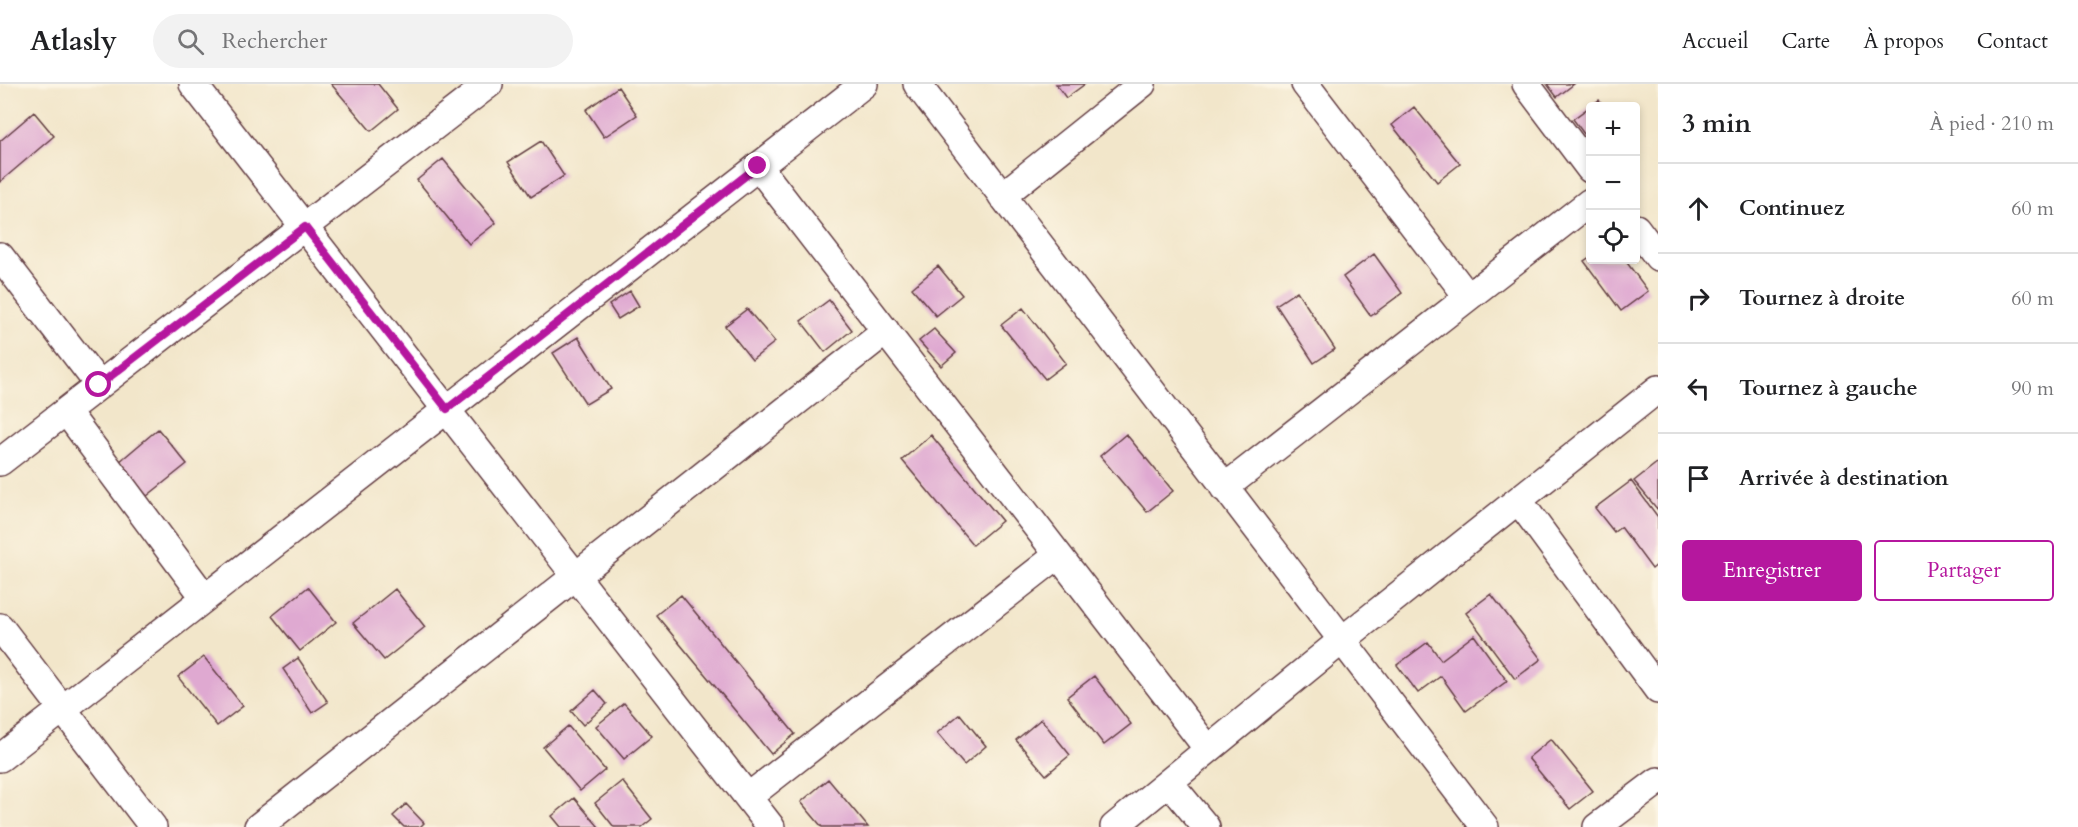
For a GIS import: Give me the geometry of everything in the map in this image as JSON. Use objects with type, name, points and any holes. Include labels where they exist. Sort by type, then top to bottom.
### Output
[{"type":"street","points":[[193,84],[771,827]]},
{"type":"street","points":[[0,462],[489,84]]},
{"type":"street","points":[[0,758],[864,84]]},
{"type":"street","points":[[917,84],[1485,827]]},
{"type":"street","points":[[1002,196],[1142,84]]},
{"type":"street","points":[[1305,84],[1468,297]]},
{"type":"street","points":[[1526,84],[1586,164]]},
{"type":"street","points":[[758,166],[1208,749]]},
{"type":"street","points":[[1224,488],[1586,205]]},
{"type":"street","points":[[1640,234],[1658,257]]},
{"type":"street","points":[[0,256],[99,385]]},
{"type":"street","points":[[258,827],[886,332]]},
{"type":"street","points":[[1114,827],[1341,641],[1658,389]]},
{"type":"street","points":[[66,411],[206,598]]},
{"type":"street","points":[[1519,501],[1658,690]]},
{"type":"street","points":[[748,797],[1058,555]]},
{"type":"street","points":[[0,627],[153,827]]},
{"type":"street","points":[[1597,827],[1658,781]]},
{"type":"street","points":[[1169,782],[1206,827]]},
{"type":"building","points":[[331,84],[378,84],[398,109],[371,131]]},
{"type":"building","points":[[1056,84],[1085,84],[1066,98]]},
{"type":"building","points":[[1547,84],[1574,84],[1557,97]]},
{"type":"building","points":[[618,87],[637,115],[604,137],[586,110]]},
{"type":"building","points":[[1414,107],[1460,164],[1437,182],[1392,125]]},
{"type":"building","points":[[1586,110],[1586,137],[1573,119]]},
{"type":"building","points":[[34,112],[54,136],[0,182],[0,141]]},
{"type":"building","points":[[541,141],[564,176],[531,197],[508,162]]},
{"type":"building","points":[[443,159],[496,223],[469,244],[417,180]]},
{"type":"building","points":[[1374,254],[1402,293],[1371,316],[1343,277]]},
{"type":"building","points":[[1586,264],[1628,264],[1648,291],[1621,311]]},
{"type":"building","points":[[938,266],[962,295],[936,316],[912,288]]},
{"type":"building","points":[[630,291],[639,306],[618,319],[609,305]]},
{"type":"building","points":[[1297,291],[1335,349],[1314,363],[1276,305]]},
{"type":"building","points":[[829,300],[852,330],[825,352],[801,321]]},
{"type":"building","points":[[1023,308],[1066,363],[1045,379],[1001,325]]},
{"type":"building","points":[[747,309],[775,342],[752,360],[725,326]]},
{"type":"building","points":[[934,329],[956,353],[941,366],[919,341]]},
{"type":"building","points":[[578,337],[611,389],[586,404],[553,353]]},
{"type":"building","points":[[158,429],[187,464],[147,496],[119,462]]},
{"type":"building","points":[[1126,434],[1173,491],[1147,512],[1100,456]]},
{"type":"building","points":[[931,435],[1002,521],[973,545],[902,460]]},
{"type":"building","points":[[1658,462],[1658,510],[1634,481]]},
{"type":"building","points":[[1631,481],[1658,517],[1658,564],[1652,569],[1621,527],[1614,532],[1595,508]]},
{"type":"building","points":[[308,587],[336,622],[300,651],[272,616]]},
{"type":"building","points":[[395,589],[425,627],[384,660],[353,623]]},
{"type":"building","points":[[1491,594],[1541,659],[1515,679],[1466,613]]},
{"type":"building","points":[[681,595],[795,734],[771,754],[656,615]]},
{"type":"building","points":[[1474,635],[1507,681],[1466,711],[1441,676],[1418,693],[1397,665],[1428,642],[1441,660]]},
{"type":"building","points":[[204,657],[243,706],[217,726],[178,677]]},
{"type":"building","points":[[298,658],[328,702],[312,713],[283,669]]},
{"type":"building","points":[[1094,676],[1131,724],[1104,745],[1067,697]]},
{"type":"building","points":[[595,690],[607,704],[583,725],[571,711]]},
{"type":"building","points":[[624,703],[652,736],[624,759],[596,726]]},
{"type":"building","points":[[960,714],[986,746],[964,765],[937,733]]},
{"type":"building","points":[[1041,719],[1070,755],[1046,775],[1016,740]]},
{"type":"building","points":[[568,726],[605,770],[580,791],[543,747]]},
{"type":"building","points":[[1551,739],[1593,791],[1570,809],[1528,758]]},
{"type":"building","points":[[828,779],[868,827],[822,827],[801,802]]},
{"type":"building","points":[[622,781],[652,819],[642,827],[614,827],[595,803]]},
{"type":"building","points":[[574,798],[599,827],[561,827],[552,816]]},
{"type":"building","points":[[406,804],[424,823],[420,827],[404,827],[393,816]]},
{"type":"route","points":[[99,385],[305,227],[447,409],[758,166]]}]
